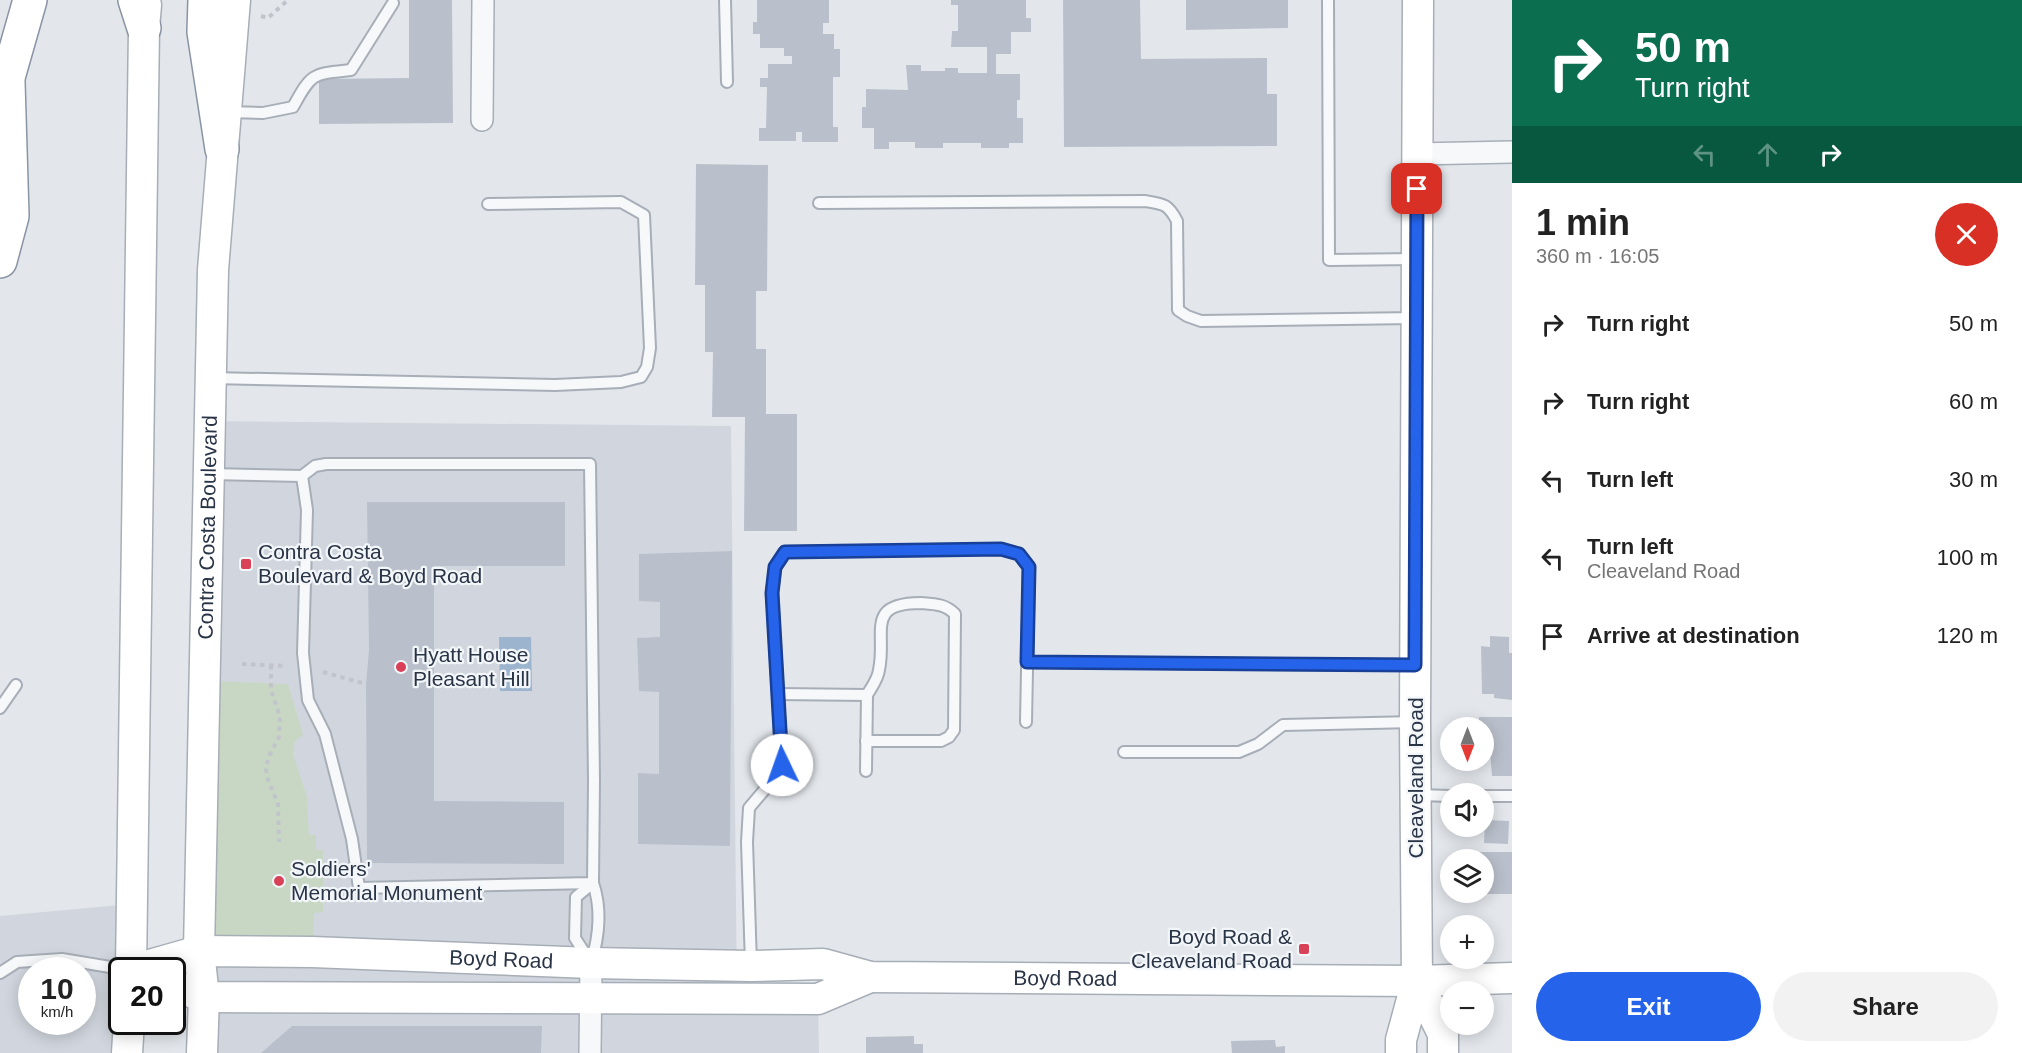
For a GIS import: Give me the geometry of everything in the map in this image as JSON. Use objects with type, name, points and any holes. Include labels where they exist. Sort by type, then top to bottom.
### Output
[{"type":"highway","points":[[0,261],[12,216],[4,94],[30,0]]},
{"type":"highway","points":[[205,0],[204,32],[222,149]]},
{"type":"street","name":"Contra Costa Boulevard","points":[[202,1053],[204,997],[199,951],[213,270],[235,0]]},
{"type":"street","points":[[482,120],[483,0]]},
{"type":"street","name":"Cleaveland Road","points":[[1401,1053],[1401,1040],[1417,981],[1415,665],[1418,0]]},
{"type":"street","points":[[130,957],[142,9]]},
{"type":"street","points":[[1416,154],[1512,152]]},
{"type":"street","name":"Boyd Road","points":[[177,957],[199,951],[342,953],[591,963],[751,966],[823,964],[870,977],[1417,981],[1512,978]]},
{"type":"street","points":[[590,1053],[591,963]]},
{"type":"street","name":"Boyd Road","points":[[186,991],[204,997],[818,999],[870,977]]},
{"type":"street","name":"Cleaveland Road","points":[[1417,981],[1443,1034],[1443,1053]]},
{"type":"street","points":[[127,1053],[128,1035]]},
{"type":"lane","points":[[725,0],[727,82]]},
{"type":"lane","points":[[1328,0],[1329,260],[1416,259]]},
{"type":"lane","points":[[225,112],[263,113],[292,107],[303,88],[318,74],[351,70],[393,3]]},
{"type":"lane","points":[[819,203],[1145,201],[1160,203],[1170,208],[1177,221],[1178,310],[1187,316],[1201,321],[1416,318]]},
{"type":"lane","points":[[211,378],[555,385],[621,382],[640,377],[647,367],[650,348],[644,215],[621,202],[488,204]]},
{"type":"lane","points":[[208,474],[302,476],[315,466],[326,464],[590,464],[593,883],[597,896],[598,938],[591,963]]},
{"type":"lane","points":[[302,476],[307,510],[303,653],[308,700],[325,734],[352,838],[359,888],[593,883]]},
{"type":"lane","points":[[751,966],[747,842],[749,808],[782,765],[772,593],[775,567],[785,552],[1001,549],[1019,554],[1029,567],[1026,722]]},
{"type":"lane","points":[[866,741],[941,741],[949,737],[954,730],[955,614],[948,608],[937,603],[901,603],[889,609],[882,620],[879,672],[867,695],[866,741],[866,771]]},
{"type":"lane","points":[[1027,662],[1415,665]]},
{"type":"lane","points":[[0,708],[15,686]]},
{"type":"lane","points":[[778,694],[867,695]]},
{"type":"lane","points":[[1124,752],[1239,752],[1258,744],[1283,725],[1415,722]]},
{"type":"lane","points":[[1415,795],[1440,796]]},
{"type":"lane","points":[[1494,796],[1512,796]]},
{"type":"lane","points":[[591,963],[575,939],[576,897],[593,883]]},
{"type":"lane","points":[[0,973],[17,962],[62,959],[108,966]]},
{"type":"path","points":[[271,665],[271,690],[280,717],[279,737],[268,758],[266,769],[278,804],[279,842]]},
{"type":"shaded area","points":[[211,421],[731,426],[737,999],[818,999],[819,1053],[202,1053]]},
{"type":"shaded area","points":[[131,904],[124,957],[108,957],[108,1035],[124,1035],[127,1053],[0,1053],[0,916]]},
{"type":"green space","points":[[205,681],[288,684],[303,735],[295,741],[293,754],[307,797],[309,835],[316,835],[316,850],[323,850],[323,912],[314,913],[312,952],[199,951]]},
{"type":"water","points":[[499,637],[531,637],[532,691],[500,691]]},
{"type":"building","points":[[409,0],[452,0],[453,123],[319,124],[319,79],[409,78]]},
{"type":"building","points":[[757,0],[829,0],[829,23],[823,23],[823,34],[834,34],[834,49],[840,49],[840,77],[833,77],[833,127],[838,127],[838,142],[802,142],[802,132],[796,132],[796,141],[759,141],[759,128],[766,128],[767,87],[760,87],[760,78],[768,78],[768,64],[792,64],[792,56],[784,56],[784,48],[760,48],[760,34],[753,34],[753,22],[757,22]]},
{"type":"building","points":[[951,0],[1026,0],[1026,18],[1031,18],[1031,32],[1011,32],[1011,54],[996,54],[996,74],[1020,74],[1017,118],[1023,118],[1023,143],[1009,143],[1009,148],[981,148],[981,143],[943,143],[943,148],[915,148],[915,142],[889,142],[889,149],[874,149],[874,128],[862,128],[862,107],[866,107],[866,89],[908,90],[906,65],[921,65],[921,71],[945,71],[945,68],[958,68],[958,73],[987,73],[987,47],[951,47],[952,31],[958,31],[958,5],[951,5]]},
{"type":"building","points":[[1063,0],[1140,0],[1141,59],[1267,58],[1267,94],[1277,94],[1277,146],[1064,147]]},
{"type":"building","points":[[1186,0],[1288,0],[1288,28],[1186,30]]},
{"type":"building","points":[[696,164],[768,165],[767,291],[756,291],[756,349],[766,349],[766,414],[797,414],[797,531],[744,531],[745,417],[712,417],[713,352],[705,352],[705,285],[695,285]]},
{"type":"building","name":"Hyatt House Pleasant Hill","points":[[367,502],[565,502],[565,566],[434,566],[434,801],[564,802],[564,864],[367,863],[366,684],[369,650]]},
{"type":"building","points":[[732,551],[730,846],[638,844],[638,773],[659,774],[659,692],[639,691],[637,638],[660,637],[660,602],[639,601],[639,554]]},
{"type":"building","points":[[1490,636],[1509,637],[1509,653],[1512,653],[1512,700],[1494,698],[1494,694],[1482,694],[1481,646],[1490,647]]},
{"type":"building","points":[[1494,717],[1512,717],[1512,776],[1492,776],[1492,771],[1494,771]]},
{"type":"building","points":[[1494,820],[1509,821],[1508,844],[1484,843],[1484,837],[1494,837]]},
{"type":"building","points":[[1494,852],[1512,852],[1512,894],[1494,894]]},
{"type":"building","points":[[292,1026],[542,1026],[541,1053],[261,1053]]},
{"type":"building","points":[[914,1036],[914,1044],[923,1044],[923,1053],[866,1053],[866,1037]]},
{"type":"building","points":[[1275,1040],[1276,1047],[1285,1046],[1285,1053],[1232,1053],[1231,1041]]},
{"type":"place","name":"Contra Costa Boulevard & Boyd Road","points":[[246,564]]},
{"type":"place","name":"Hyatt House Pleasant Hill","points":[[401,667]]},
{"type":"place","name":"Soldiers' Memorial Monument","points":[[279,881]]},
{"type":"place","name":"Boyd Road & Cleaveland Road","points":[[1304,949]]},
{"type":"route","points":[[782,765],[772,593],[775,567],[785,552],[1001,549],[1019,554],[1029,567],[1027,662],[1415,665],[1417,189]]}]
